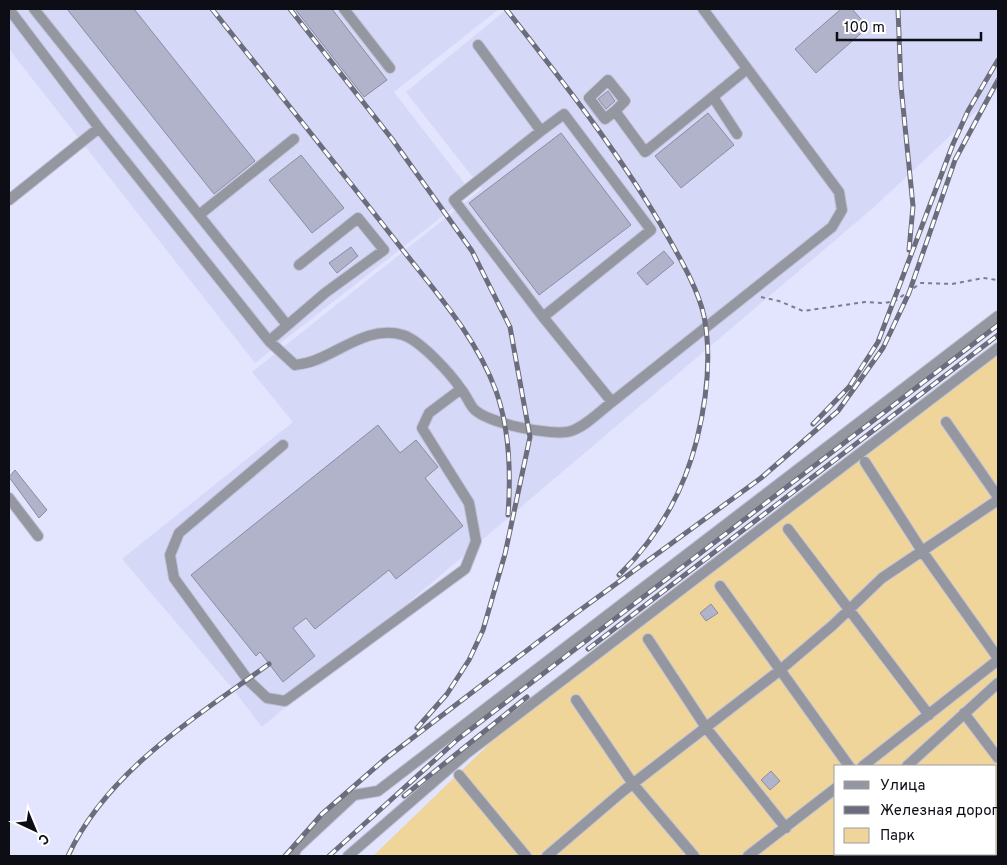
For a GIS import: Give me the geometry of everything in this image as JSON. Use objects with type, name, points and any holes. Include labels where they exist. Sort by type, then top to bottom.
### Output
[{"type":"street","points":[[34,9],[287,325]]},
{"type":"street","points":[[344,9],[390,68]]},
{"type":"street","points":[[10,10],[99,128],[269,341],[295,365],[314,361],[358,339],[383,333],[404,335],[428,352],[461,388],[473,408],[481,416],[505,424],[549,431],[570,432],[582,426],[832,227],[842,210],[839,192],[703,9]]},
{"type":"street","points":[[478,45],[541,131]]},
{"type":"street","points":[[616,112],[645,152],[747,69]]},
{"type":"street","points":[[713,97],[737,134]]},
{"type":"street","points":[[542,317],[651,230],[564,114],[454,200],[542,317],[612,402]]},
{"type":"street","points":[[9,200],[99,128]]},
{"type":"street","points":[[198,215],[294,139]]},
{"type":"street","points":[[269,341],[384,250],[358,218],[299,265]]},
{"type":"street","points":[[293,856],[297,848],[354,795],[378,791],[998,316]]},
{"type":"street","points":[[348,856],[468,753],[998,348]]},
{"type":"street","points":[[282,445],[179,533],[170,555],[174,578],[248,680],[267,698],[286,701],[464,570],[476,541],[469,503],[422,428],[429,413],[461,388]]},
{"type":"street","points":[[547,856],[633,784],[779,671],[848,611],[882,578],[998,499],[946,422]]},
{"type":"street","points":[[865,462],[922,551],[998,659],[865,765]]},
{"type":"street","points":[[9,498],[38,536]]},
{"type":"street","points":[[788,529],[848,611],[929,715]]},
{"type":"street","points":[[720,586],[779,671],[848,765]]},
{"type":"street","points":[[648,639],[707,728],[786,828]]},
{"type":"street","points":[[909,765],[998,684]]},
{"type":"street","points":[[576,700],[633,784],[694,856]]},
{"type":"street","points":[[964,713],[998,758]]},
{"type":"street","points":[[459,776],[526,856]]},
{"type":"street","points":[[748,856],[834,790]]},
{"type":"path","points":[[747,294],[779,300],[803,312],[865,302],[884,304],[895,301],[921,283],[952,284],[983,278],[998,280]]},
{"type":"shaded area","points":[[9,9],[499,9],[394,92],[472,193],[255,363],[9,49]]},
{"type":"shaded area","points":[[507,9],[998,9],[998,91],[873,208],[262,727],[233,689],[122,559],[293,422],[252,372],[482,189],[406,92]]},
{"type":"green space","points":[[998,353],[998,856],[373,856],[520,714]]},
{"type":"building","points":[[67,9],[134,9],[255,161],[214,194]]},
{"type":"building","points":[[295,9],[332,9],[387,80],[364,97]]},
{"type":"building","points":[[841,9],[852,9],[868,27],[816,73],[795,49]]},
{"type":"building","points":[[608,91],[615,101],[606,109],[598,99]]},
{"type":"building","points":[[708,113],[734,145],[681,188],[655,156]]},
{"type":"building","points":[[561,133],[631,225],[539,295],[469,203]]},
{"type":"building","points":[[301,155],[344,208],[312,233],[269,180]]},
{"type":"building","points":[[351,247],[358,256],[337,273],[329,263]]},
{"type":"building","points":[[664,251],[674,263],[647,285],[637,273]]},
{"type":"building","points":[[378,425],[400,453],[416,440],[438,467],[425,478],[463,526],[396,579],[389,570],[315,629],[306,618],[293,628],[315,656],[283,682],[260,652],[256,656],[191,575]]},
{"type":"building","points":[[15,470],[47,510],[39,518],[9,477]]},
{"type":"building","points":[[711,604],[718,613],[706,621],[700,613]]},
{"type":"building","points":[[771,771],[780,781],[770,790],[761,780]]},
{"type":"railway","points":[[212,9],[437,293],[476,350],[496,391],[504,421],[509,468],[508,515]]},
{"type":"railway","points":[[290,9],[392,139],[472,251],[510,327],[530,437],[505,554],[483,630],[469,660],[447,694],[417,728]]},
{"type":"railway","points":[[506,9],[591,120],[631,177],[684,265],[698,296],[704,316],[708,347],[706,393],[701,424],[692,458],[668,512],[646,545],[619,575]]},
{"type":"railway","points":[[898,9],[901,86],[913,206],[909,250]]},
{"type":"railway","points":[[813,424],[849,387],[878,342],[953,144],[968,111],[998,60]]},
{"type":"railway","points":[[285,856],[322,814],[385,759],[572,616],[761,478],[838,411],[883,348],[909,293],[955,160],[998,80]]},
{"type":"railway","points":[[329,856],[458,739],[998,325]]},
{"type":"railway","points":[[588,649],[998,335]]},
{"type":"railway","points":[[68,856],[85,826],[129,772],[212,704],[269,664]]},
{"type":"railway","points":[[404,796],[527,697]]}]
